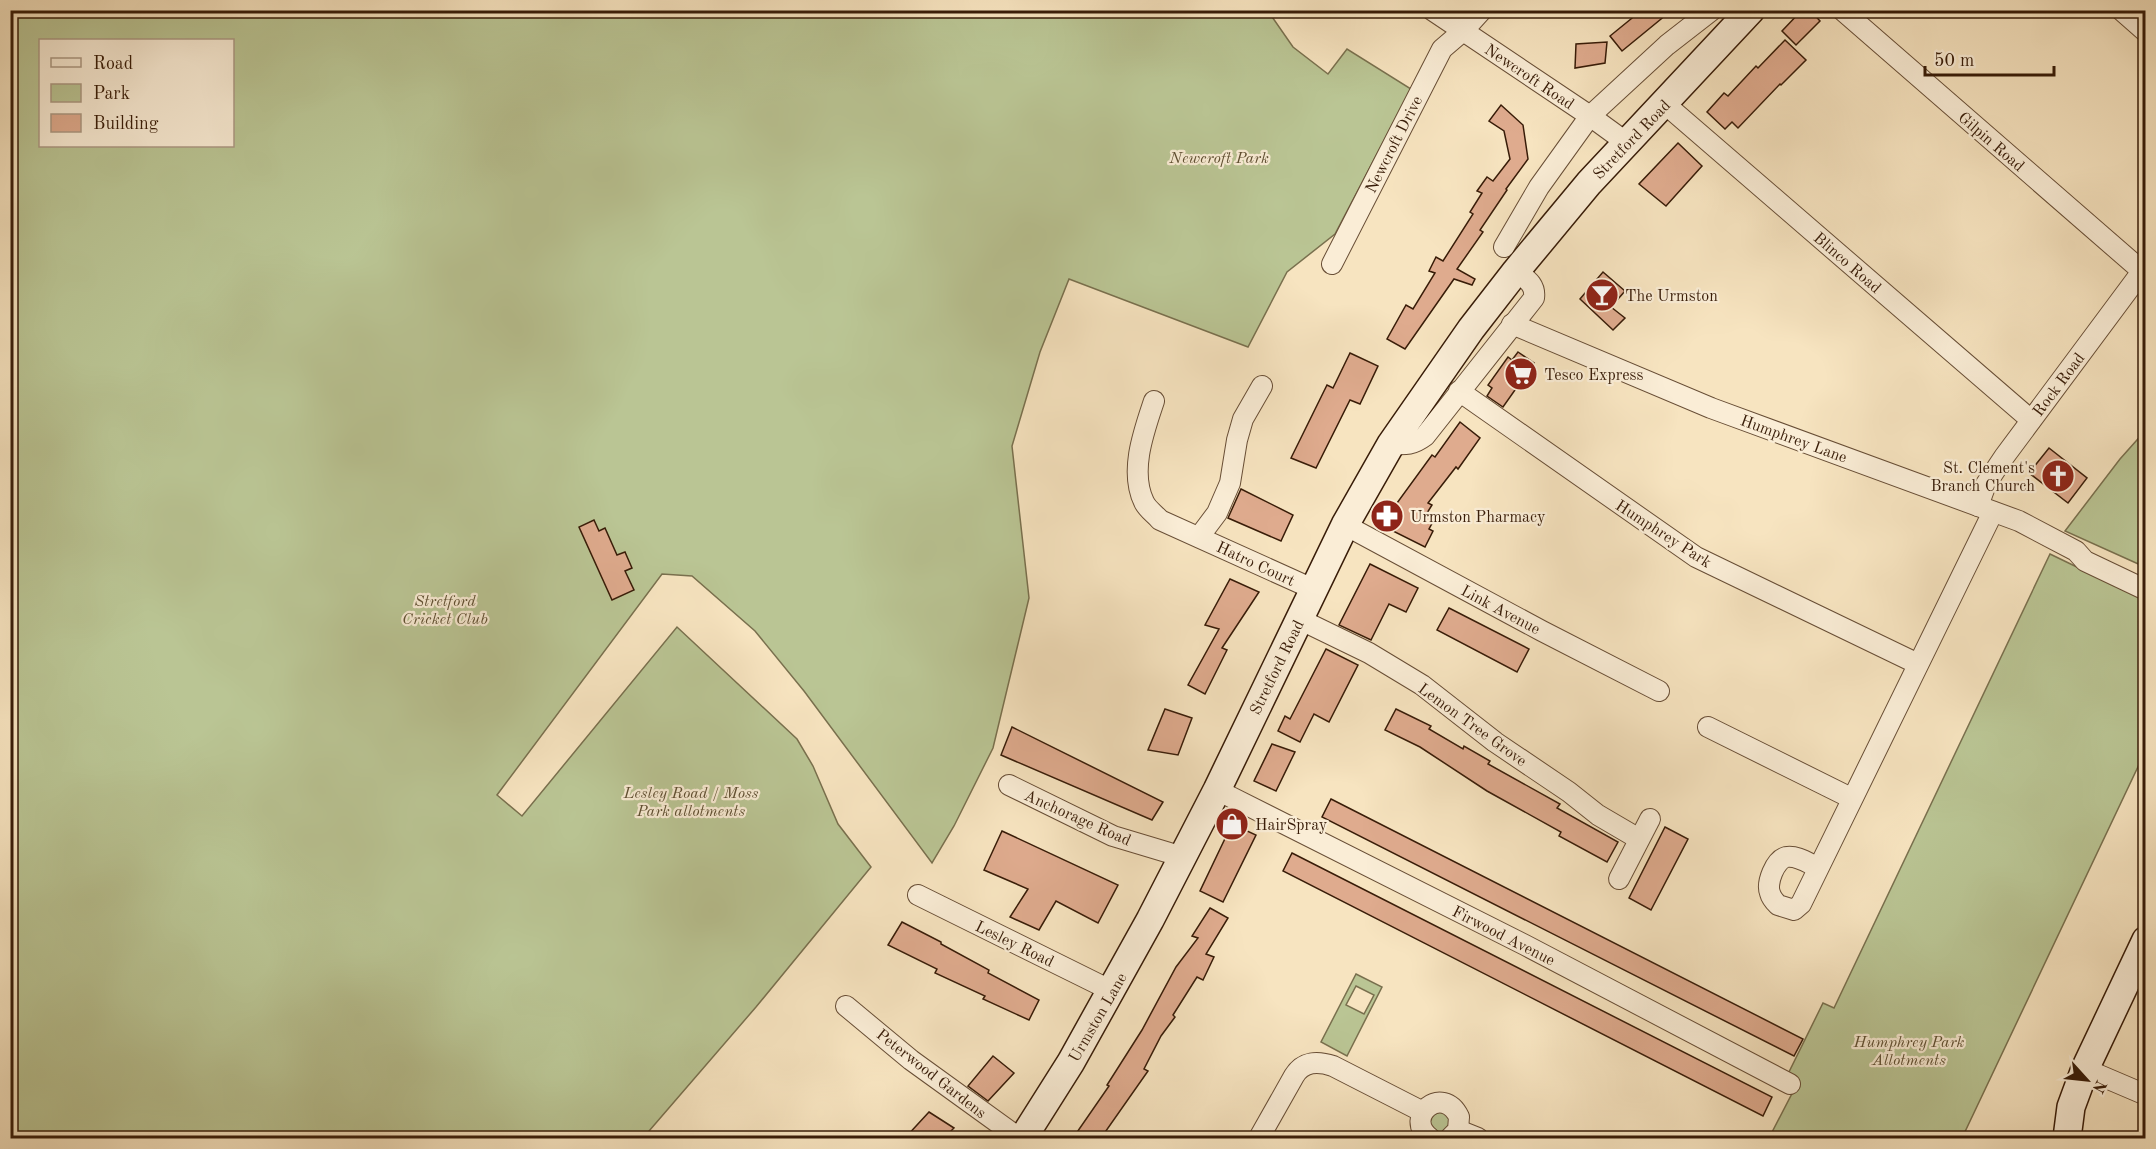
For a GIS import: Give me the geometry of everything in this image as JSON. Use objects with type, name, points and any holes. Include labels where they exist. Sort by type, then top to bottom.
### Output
[{"type":"main road","name":"Stretford Road","points":[[1165,891],[1217,790],[1312,589],[1391,444],[1502,282],[1590,183],[1751,10]]},
{"type":"main road","name":"Urmston Lane","points":[[1021,1138],[1071,1062],[1165,891]]},
{"type":"main road","points":[[2067,1138],[2071,1107],[2085,1069],[2145,940]]},
{"type":"street","name":"Newcroft Road","points":[[1432,10],[1627,143]]},
{"type":"street","name":"Newcroft Drive","points":[[1332,264],[1442,49],[1482,10]]},
{"type":"street","points":[[1504,247],[1539,187],[1590,116],[1635,73],[1712,10]]},
{"type":"street","name":"Gilpin Road","points":[[1842,10],[2144,269]]},
{"type":"street","points":[[2121,10],[2145,32]]},
{"type":"street","name":"Blinco Road","points":[[1665,104],[2031,420]]},
{"type":"street","name":"Rock Road","points":[[1985,509],[1986,484],[2144,269]]},
{"type":"street","points":[[1391,444],[1407,446],[1425,436],[1534,298],[1532,284],[1502,282]]},
{"type":"street","name":"Humphrey Lane","points":[[1512,324],[1711,408],[2019,521],[2076,551],[2089,554],[2145,579]]},
{"type":"street","name":"Hatro Court","points":[[1199,537],[1217,513],[1230,483],[1243,419],[1262,386]]},
{"type":"street","name":"Humphrey Park","points":[[1459,392],[1696,557],[1918,664]]},
{"type":"street","name":"Hatro Court","points":[[1154,401],[1144,430],[1138,467],[1139,486],[1144,504],[1160,520],[1312,589]]},
{"type":"street","points":[[1817,867],[1918,664],[1985,509]]},
{"type":"street","name":"Link Avenue","points":[[1345,525],[1659,691]]},
{"type":"street","name":"Humphrey Lane","points":[[2076,551],[2085,561],[2145,590]]},
{"type":"street","name":"Lemon Tree Grove","points":[[1299,619],[1369,653],[1422,686],[1495,742],[1569,792],[1598,815],[1639,839]]},
{"type":"street","points":[[1707,727],[1851,798]]},
{"type":"street","name":"Anchorage Road","points":[[1009,785],[1113,836],[1183,857]]},
{"type":"street","name":"Firwood Avenue","points":[[1217,790],[1525,945],[1790,1084]]},
{"type":"street","points":[[1619,879],[1650,819]]},
{"type":"street","name":"Lesley Road","points":[[918,895],[1112,991]]},
{"type":"street","name":"Peterwood Gardens","points":[[846,1006],[911,1060],[1021,1138]]},
{"type":"street","points":[[1259,1138],[1298,1070],[1309,1064],[1333,1066],[1423,1112]]},
{"type":"street","points":[[2085,1069],[2145,1095]]},
{"type":"street","points":[[1430,1138],[1422,1130],[1420,1124],[1423,1112],[1433,1104],[1446,1103],[1452,1106],[1459,1117],[1454,1134],[1478,1138]]},
{"type":"green space","points":[[10,11],[1268,11],[1293,47],[1328,74],[1347,49],[1411,89],[1335,234],[1287,272],[1248,347],[1069,279],[1040,352],[1012,446],[1029,598],[993,748],[954,826],[932,863],[804,691],[755,631],[692,576],[662,574],[497,795],[522,816],[677,627],[797,739],[813,766],[838,824],[871,867],[756,1007],[643,1138],[11,1138]]},
{"type":"green space","points":[[2145,431],[2145,567],[2065,531],[2120,459]]},
{"type":"green space","name":"Humphrey Park Allotments","points":[[2050,554],[2145,600],[2145,752],[1962,1138],[1769,1138],[1799,1080],[1788,1074],[1823,1003],[1834,1008]]},
{"type":"green space","points":[[1356,974],[1382,987],[1347,1056],[1321,1042]],"holes":[[[1356,986],[1374,995],[1364,1014],[1346,1005]]]},
{"type":"green space","points":[[1436,1112],[1444,1112],[1450,1118],[1450,1126],[1444,1132],[1436,1132],[1430,1126],[1430,1118]]},
{"type":"building","points":[[1642,10],[1672,10],[1622,51],[1610,36]]},
{"type":"building","points":[[1802,10],[1810,10],[1820,21],[1796,45],[1782,31]]},
{"type":"building","points":[[1785,40],[1806,60],[1738,128],[1732,122],[1725,129],[1707,112],[1724,93],[1728,96]]},
{"type":"building","points":[[1607,42],[1605,63],[1575,68],[1576,44]]},
{"type":"building","points":[[1501,105],[1523,125],[1528,159],[1506,189],[1480,230],[1483,232],[1457,269],[1475,279],[1472,285],[1454,279],[1405,349],[1387,339],[1406,305],[1413,309],[1435,273],[1429,271],[1436,257],[1443,261],[1473,214],[1470,212],[1482,193],[1477,191],[1487,177],[1493,181],[1510,159],[1504,131],[1489,121]]},
{"type":"building","points":[[1678,143],[1702,166],[1666,206],[1639,184]]},
{"type":"building","name":"The Urmston","points":[[1603,272],[1625,291],[1611,307],[1625,318],[1613,330],[1580,299]]},
{"type":"building","points":[[1518,352],[1534,363],[1503,407],[1487,396],[1492,388],[1488,385],[1508,357],[1512,360]]},
{"type":"building","points":[[1350,353],[1378,366],[1360,404],[1350,400],[1316,468],[1291,458],[1327,385],[1333,388]]},
{"type":"building","points":[[1460,422],[1480,438],[1458,469],[1456,467],[1428,503],[1432,505],[1427,513],[1435,518],[1429,529],[1433,531],[1425,547],[1381,525],[1432,455],[1435,457]]},
{"type":"building","name":"St. Clement's Branch Church","points":[[2049,448],[2087,478],[2068,503],[2029,473]]},
{"type":"building","points":[[1241,489],[1293,515],[1281,541],[1228,518]]},
{"type":"building","points":[[594,520],[599,531],[605,528],[617,555],[625,552],[632,568],[625,571],[634,590],[612,600],[579,527]]},
{"type":"building","points":[[1370,564],[1418,588],[1406,612],[1389,604],[1371,640],[1339,625]]},
{"type":"building","points":[[1230,579],[1259,592],[1222,648],[1227,650],[1205,694],[1188,685],[1219,629],[1205,625]]},
{"type":"building","points":[[1449,608],[1529,649],[1517,672],[1437,630]]},
{"type":"building","points":[[1326,649],[1358,665],[1329,722],[1314,714],[1300,742],[1278,731],[1285,716],[1290,719]]},
{"type":"building","points":[[1165,709],[1192,718],[1178,755],[1148,750]]},
{"type":"building","points":[[1396,709],[1431,726],[1429,729],[1463,749],[1464,746],[1490,761],[1488,764],[1560,804],[1557,808],[1618,842],[1607,862],[1559,836],[1561,832],[1487,791],[1420,747],[1385,730]]},
{"type":"building","points":[[1012,727],[1163,802],[1152,820],[1001,755]]},
{"type":"building","points":[[1272,744],[1295,752],[1276,791],[1254,781]]},
{"type":"building","points":[[1331,799],[1803,1039],[1794,1056],[1322,817]]},
{"type":"building","points":[[1232,824],[1256,835],[1223,902],[1200,891]]},
{"type":"building","points":[[1665,827],[1688,839],[1651,910],[1629,898]]},
{"type":"building","points":[[1002,831],[1118,885],[1098,923],[1056,901],[1039,930],[1010,917],[1028,889],[984,870]]},
{"type":"building","points":[[1292,853],[1772,1097],[1763,1116],[1283,871]]},
{"type":"building","points":[[1210,908],[1228,918],[1206,954],[1214,957],[1203,980],[1197,977],[1173,1015],[1175,1017],[1161,1036],[1144,1069],[1148,1071],[1101,1138],[1073,1138],[1109,1086],[1107,1085],[1142,1030],[1176,967],[1198,938],[1192,936]]},
{"type":"building","points":[[902,922],[941,942],[989,970],[988,973],[1039,1000],[1029,1020],[983,999],[985,996],[935,973],[937,969],[888,945]]},
{"type":"building","points":[[993,1056],[1014,1073],[988,1101],[968,1086]]},
{"type":"building","points":[[929,1112],[954,1128],[944,1138],[905,1138]]},
{"type":"place","name":"The Urmston","points":[[1602,295]]},
{"type":"place","name":"Tesco Express","points":[[1521,374]]},
{"type":"place","name":"St. Clement's Branch Church","points":[[2058,476]]},
{"type":"place","name":"Urmston Pharmacy","points":[[1387,516]]},
{"type":"place","name":"HairSpray","points":[[1232,824]]},
{"type":"park label","name":"Newcroft Park","points":[[1219,157]]},
{"type":"park label","name":"Stretford Cricket Club","points":[[445,609]]},
{"type":"park label","name":"Lesley Road / Moss Park allotments","points":[[691,801]]}]
